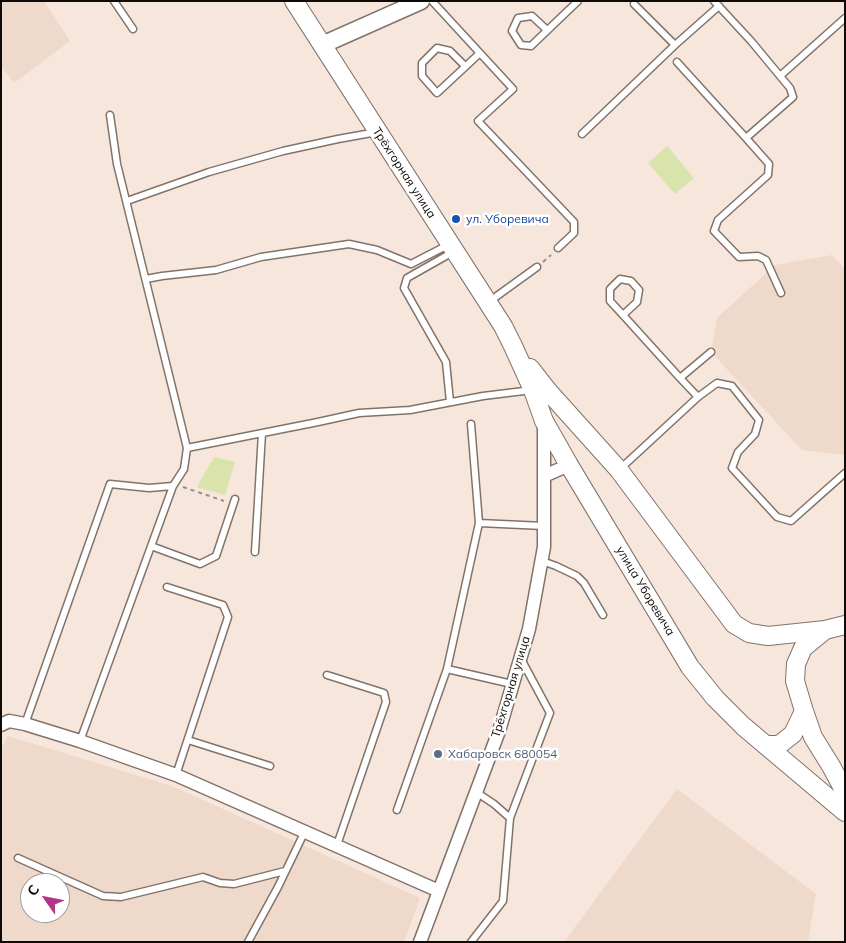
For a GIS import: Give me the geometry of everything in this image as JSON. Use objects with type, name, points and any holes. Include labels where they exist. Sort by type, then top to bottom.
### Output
[{"type":"main road","name":"Трёхгорная улица","points":[[294,1],[488,302],[513,346]]},
{"type":"main road","name":"улица Уборевича","points":[[513,346],[533,390],[544,421],[690,667],[743,726],[845,812]]},
{"type":"main road","points":[[513,346],[548,391],[619,470],[734,624],[749,633],[768,636],[825,630],[845,625]]},
{"type":"main road","points":[[825,630],[803,648],[796,664],[795,681],[813,736],[845,792]]},
{"type":"main road","points":[[765,745],[779,745],[793,734],[804,711]]},
{"type":"street","points":[[322,45],[421,1]]},
{"type":"street","name":"Трёхгорная улица","points":[[420,942],[499,731],[529,629],[544,547],[544,421]]},
{"type":"street","points":[[544,476],[569,465]]},
{"type":"street","points":[[1,725],[9,721],[25,724],[176,775],[439,891]]},
{"type":"lane","points":[[114,1],[133,30]]},
{"type":"lane","points":[[432,1],[514,89],[478,121],[574,222],[574,233],[558,248]]},
{"type":"lane","points":[[547,30],[532,16],[518,18],[512,31],[521,45],[531,46],[578,1]]},
{"type":"lane","points":[[634,4],[675,45]]},
{"type":"lane","points":[[582,134],[716,4],[751,41],[790,88],[793,97],[746,138]]},
{"type":"lane","points":[[780,76],[845,18]]},
{"type":"lane","points":[[466,66],[450,50],[437,48],[422,63],[422,76],[437,93],[480,53]]},
{"type":"lane","points":[[677,62],[769,164],[768,175],[718,220],[714,231],[739,257],[758,256],[766,260],[781,293]]},
{"type":"lane","points":[[80,742],[174,485],[184,469],[187,448],[117,164],[110,115]]},
{"type":"lane","points":[[127,201],[209,172],[283,151],[378,132]]},
{"type":"lane","points":[[146,279],[216,270],[261,257],[349,244],[377,250],[411,264],[452,248]]},
{"type":"lane","points":[[450,402],[446,362],[404,288],[407,278],[452,248]]},
{"type":"lane","points":[[488,302],[537,267]]},
{"type":"lane","points":[[623,315],[637,302],[639,290],[631,281],[620,280],[610,289],[610,301],[698,397]]},
{"type":"lane","points":[[680,378],[711,352]]},
{"type":"lane","points":[[619,470],[698,397],[717,383],[732,386],[759,420],[755,434],[738,452],[732,468],[777,517],[791,521],[845,473]]},
{"type":"lane","points":[[187,448],[359,413],[410,410],[483,396],[533,390]]},
{"type":"lane","points":[[397,810],[447,669],[479,523],[471,424]]},
{"type":"lane","points":[[255,552],[262,433]]},
{"type":"lane","points":[[25,724],[110,484],[149,488],[174,485]]},
{"type":"lane","points":[[151,546],[200,564],[216,556],[235,501]]},
{"type":"lane","points":[[479,523],[544,526]]},
{"type":"lane","points":[[542,561],[563,568],[577,576],[584,583],[603,615]]},
{"type":"lane","points":[[167,587],[223,605],[228,617],[176,775]]},
{"type":"lane","points":[[471,942],[503,900],[510,818],[550,713],[520,658]]},
{"type":"lane","points":[[447,669],[512,684]]},
{"type":"lane","points":[[327,675],[384,693],[386,702],[337,845]]},
{"type":"lane","points":[[188,740],[270,766]]},
{"type":"lane","points":[[476,792],[510,818]]},
{"type":"lane","points":[[248,942],[278,888],[305,831]]},
{"type":"lane","points":[[18,858],[103,896],[121,897],[203,877],[220,883],[234,884],[286,872]]},
{"type":"path","points":[[537,267],[558,248]]},
{"type":"path","points":[[174,485],[235,501]]},
{"type":"shaded area","points":[[1,1],[44,1],[70,41],[14,83],[1,66]]},
{"type":"shaded area","points":[[832,255],[845,269],[845,455],[802,450],[711,352],[717,318],[775,265]]},
{"type":"shaded area","points":[[8,736],[172,786],[420,898],[404,942],[1,942],[1,749]]},
{"type":"shaded area","points":[[677,789],[816,894],[808,942],[564,942]]},
{"type":"green space","points":[[667,146],[694,178],[675,194],[648,163]]},
{"type":"green space","points":[[214,457],[235,462],[225,495],[197,487]]},
{"type":"place","name":"ул. Уборевича","points":[[456,219]]},
{"type":"place","name":"Хабаровск 680054","points":[[438,754]]}]
